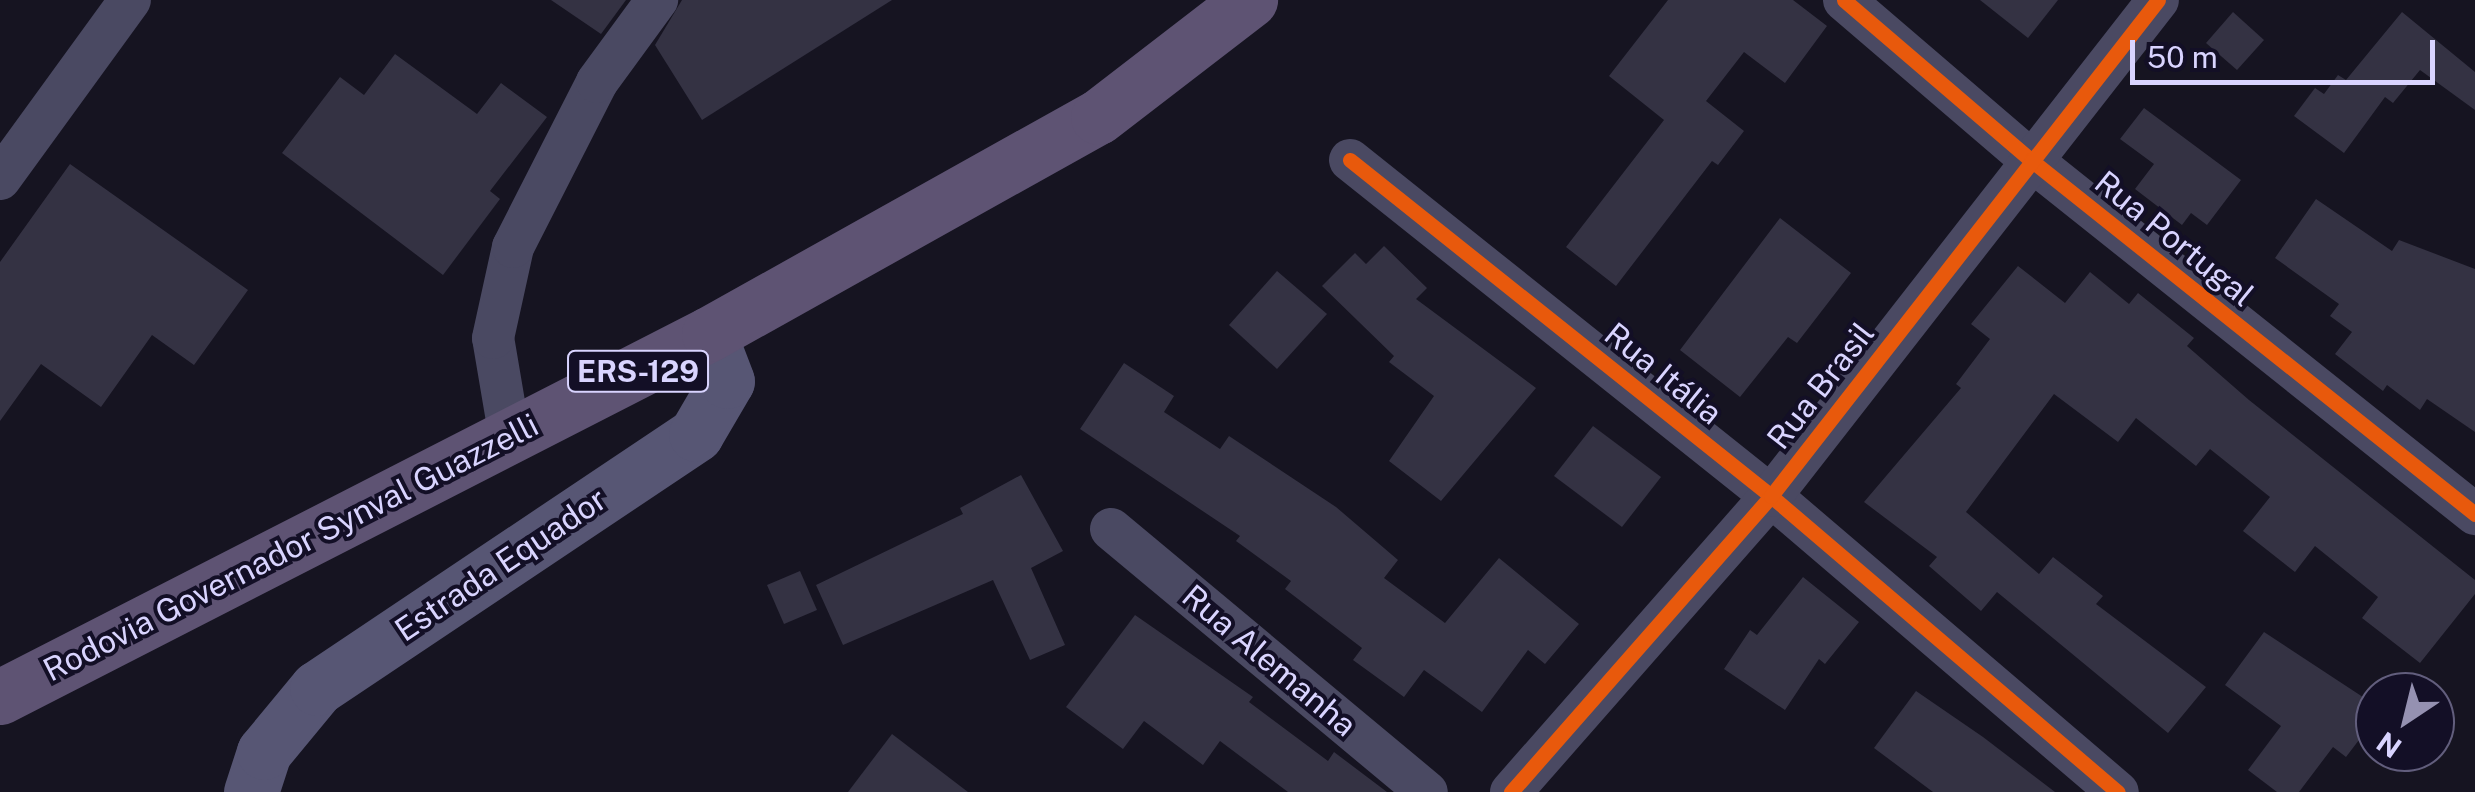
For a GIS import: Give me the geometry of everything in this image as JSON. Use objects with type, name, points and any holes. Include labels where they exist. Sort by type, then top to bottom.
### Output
[{"type":"main road","name":"Rodovia Governador Synval Guazzelli","points":[[0,696],[709,334],[1098,117],[1250,0]]},
{"type":"street","points":[[0,179],[130,0]]},
{"type":"street","points":[[510,438],[493,338],[513,247],[597,82],[657,0]]},
{"type":"street","name":"Rua Portugal","points":[[1844,0],[2030,160],[2475,514]]},
{"type":"street","name":"Rua Brasil","points":[[1510,792],[1772,496],[2158,0]]},
{"type":"street","name":"Rua Itália","points":[[1350,160],[1772,496],[2118,792]]},
{"type":"street","name":"Estrada Equador","points":[[251,792],[264,752],[317,688],[696,434],[727,381],[709,334]]},
{"type":"street","name":"Rua Alemanha","points":[[1111,529],[1427,792]]},
{"type":"building","points":[[551,0],[626,0],[601,34]]},
{"type":"building","points":[[682,0],[892,0],[702,120],[655,45]]},
{"type":"building","points":[[1668,0],[1793,0],[1827,26],[1785,83],[1744,52],[1706,101],[1744,131],[1718,165],[1712,161],[1616,286],[1566,247],[1664,120],[1609,76]]},
{"type":"building","points":[[1980,0],[2058,0],[2028,38]]},
{"type":"building","points":[[2233,12],[2264,40],[2237,70],[2206,43]]},
{"type":"building","points":[[2402,12],[2475,72],[2475,110],[2420,70],[2393,103],[2385,97],[2344,153],[2294,116],[2315,88],[2324,94],[2338,75],[2346,80]]},
{"type":"building","points":[[395,54],[477,114],[501,83],[547,117],[490,191],[500,199],[443,275],[282,153],[340,77],[364,95]]},
{"type":"building","points":[[2144,108],[2241,180],[2207,225],[2191,213],[2182,225],[2135,189],[2154,164],[2120,139]]},
{"type":"building","points":[[70,164],[248,290],[194,365],[152,335],[101,407],[41,364],[0,421],[0,262]]},
{"type":"building","points":[[2316,199],[2392,251],[2399,240],[2475,269],[2475,432],[2427,399],[2420,410],[2387,385],[2383,391],[2335,354],[2352,332],[2330,316],[2339,304],[2275,258]]},
{"type":"building","points":[[1780,218],[1851,273],[1797,343],[1788,337],[1740,397],[1680,350]]},
{"type":"building","points":[[1384,246],[1427,288],[1416,299],[1536,388],[1441,501],[1389,461],[1434,396],[1389,362],[1394,356],[1322,286],[1355,253],[1366,264]]},
{"type":"building","points":[[2018,266],[2065,303],[2090,272],[2129,304],[2138,293],[2194,338],[2187,346],[2249,400],[2475,580],[2475,594],[2420,663],[2362,618],[2378,597],[2315,546],[2295,572],[2243,531],[2270,497],[2210,449],[2196,466],[2136,418],[2118,442],[2054,394],[1966,512],[2039,574],[2053,557],[2103,596],[2096,604],[2206,687],[2168,733],[1997,592],[1981,611],[1929,566],[1937,557],[1864,502],[1961,388],[1956,384],[1990,339],[1971,324]]},
{"type":"building","points":[[1277,271],[1327,314],[1277,369],[1229,325]]},
{"type":"building","points":[[1124,363],[1174,396],[1164,412],[1220,449],[1229,436],[1336,507],[1398,560],[1384,578],[1445,623],[1499,558],[1579,624],[1545,664],[1528,650],[1482,712],[1424,670],[1404,697],[1353,660],[1362,648],[1285,589],[1291,581],[1236,541],[1240,536],[1080,429]]},
{"type":"building","points":[[1593,426],[1661,477],[1622,527],[1554,476]]},
{"type":"building","points":[[1021,475],[1063,551],[1031,568],[1065,645],[1030,660],[993,580],[843,645],[816,585],[963,514],[960,508]]},
{"type":"building","points":[[800,571],[817,610],[784,624],[767,585]]},
{"type":"building","points":[[1803,577],[1859,622],[1825,664],[1819,659],[1785,710],[1724,669],[1750,630],[1757,635]]},
{"type":"building","points":[[1135,615],[1253,697],[1249,702],[1328,761],[1334,752],[1387,792],[1288,792],[1220,741],[1203,765],[1144,721],[1123,749],[1066,707]]},
{"type":"building","points":[[2264,632],[2355,692],[2355,745],[2346,757],[2333,747],[2299,792],[2277,792],[2248,770],[2281,726],[2225,685]]},
{"type":"building","points":[[1916,691],[2055,792],[1933,792],[1874,748]]},
{"type":"building","points":[[892,734],[968,792],[848,792]]},
{"type":"cycle path","points":[[1844,0],[2031,160],[2475,514]]},
{"type":"cycle path","points":[[1511,792],[1771,496],[2158,0]]},
{"type":"cycle path","points":[[1350,160],[1771,496],[2118,792]]}]
